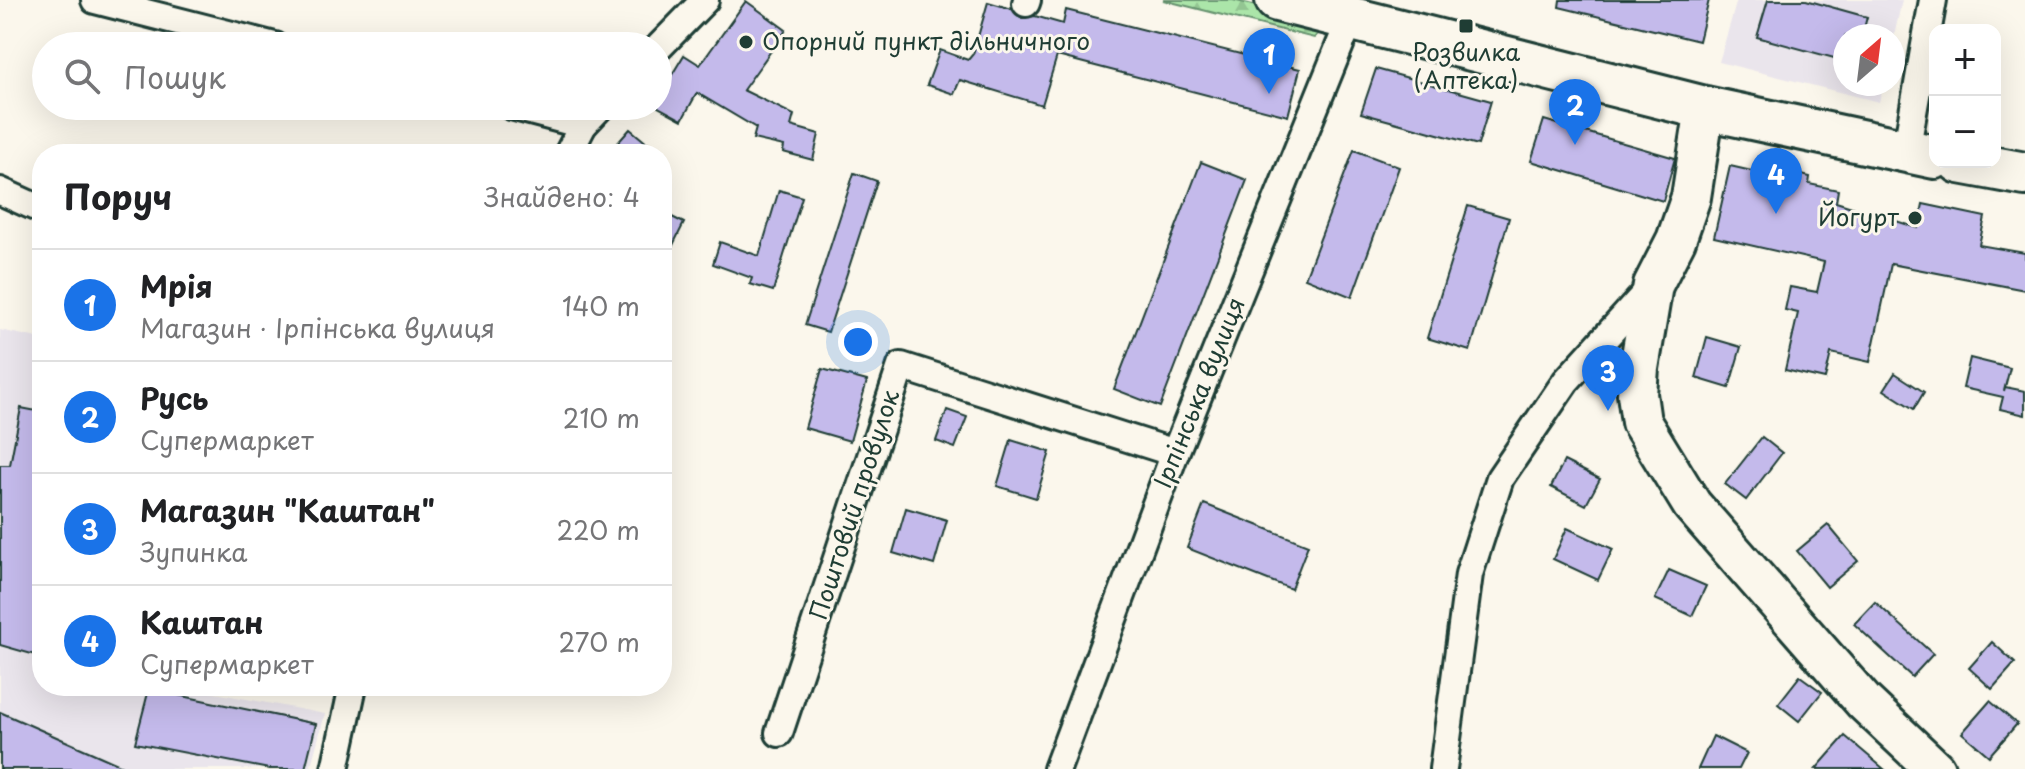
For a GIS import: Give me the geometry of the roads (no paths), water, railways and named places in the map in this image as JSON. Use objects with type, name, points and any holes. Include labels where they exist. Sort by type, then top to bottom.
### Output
[{"type":"main road","points":[[1277,0],[1705,108],[1921,154]]},
{"type":"main road","points":[[1992,168],[2025,174]]},
{"type":"street","points":[[95,0],[220,32]]},
{"type":"street","points":[[672,34],[705,0]]},
{"type":"street","points":[[1921,154],[1933,0]]},
{"type":"street","name":"Ірпінська вулиця","points":[[1057,769],[1175,453],[1350,20]]},
{"type":"street","points":[[1443,769],[1469,574],[1500,478],[1566,381],[1653,285],[1676,240],[1691,197],[1705,108]]},
{"type":"street","points":[[574,144],[589,120]]},
{"type":"street","points":[[0,191],[32,205]]},
{"type":"street","points":[[1653,285],[1637,394],[1641,422],[1659,455],[1692,505],[1864,702],[1935,769]]},
{"type":"street","name":"Поштовий провулок","points":[[779,733],[901,366],[1175,453]]},
{"type":"street","points":[[335,769],[351,696]]},
{"type":"place","name":"Розвилка (Аптека)","points":[[1466,26]]},
{"type":"place","name":"Опорний пункт дільничного","points":[[746,42]]},
{"type":"place","name":"Мрія","points":[[1269,94]]},
{"type":"place","name":"Русь","points":[[1575,145]]},
{"type":"place","name":"Каштан","points":[[1776,214]]},
{"type":"place","name":"Йогурт","points":[[1915,218]]},
{"type":"place","name":"Магазин \"Каштан\"","points":[[1608,411]]}]
